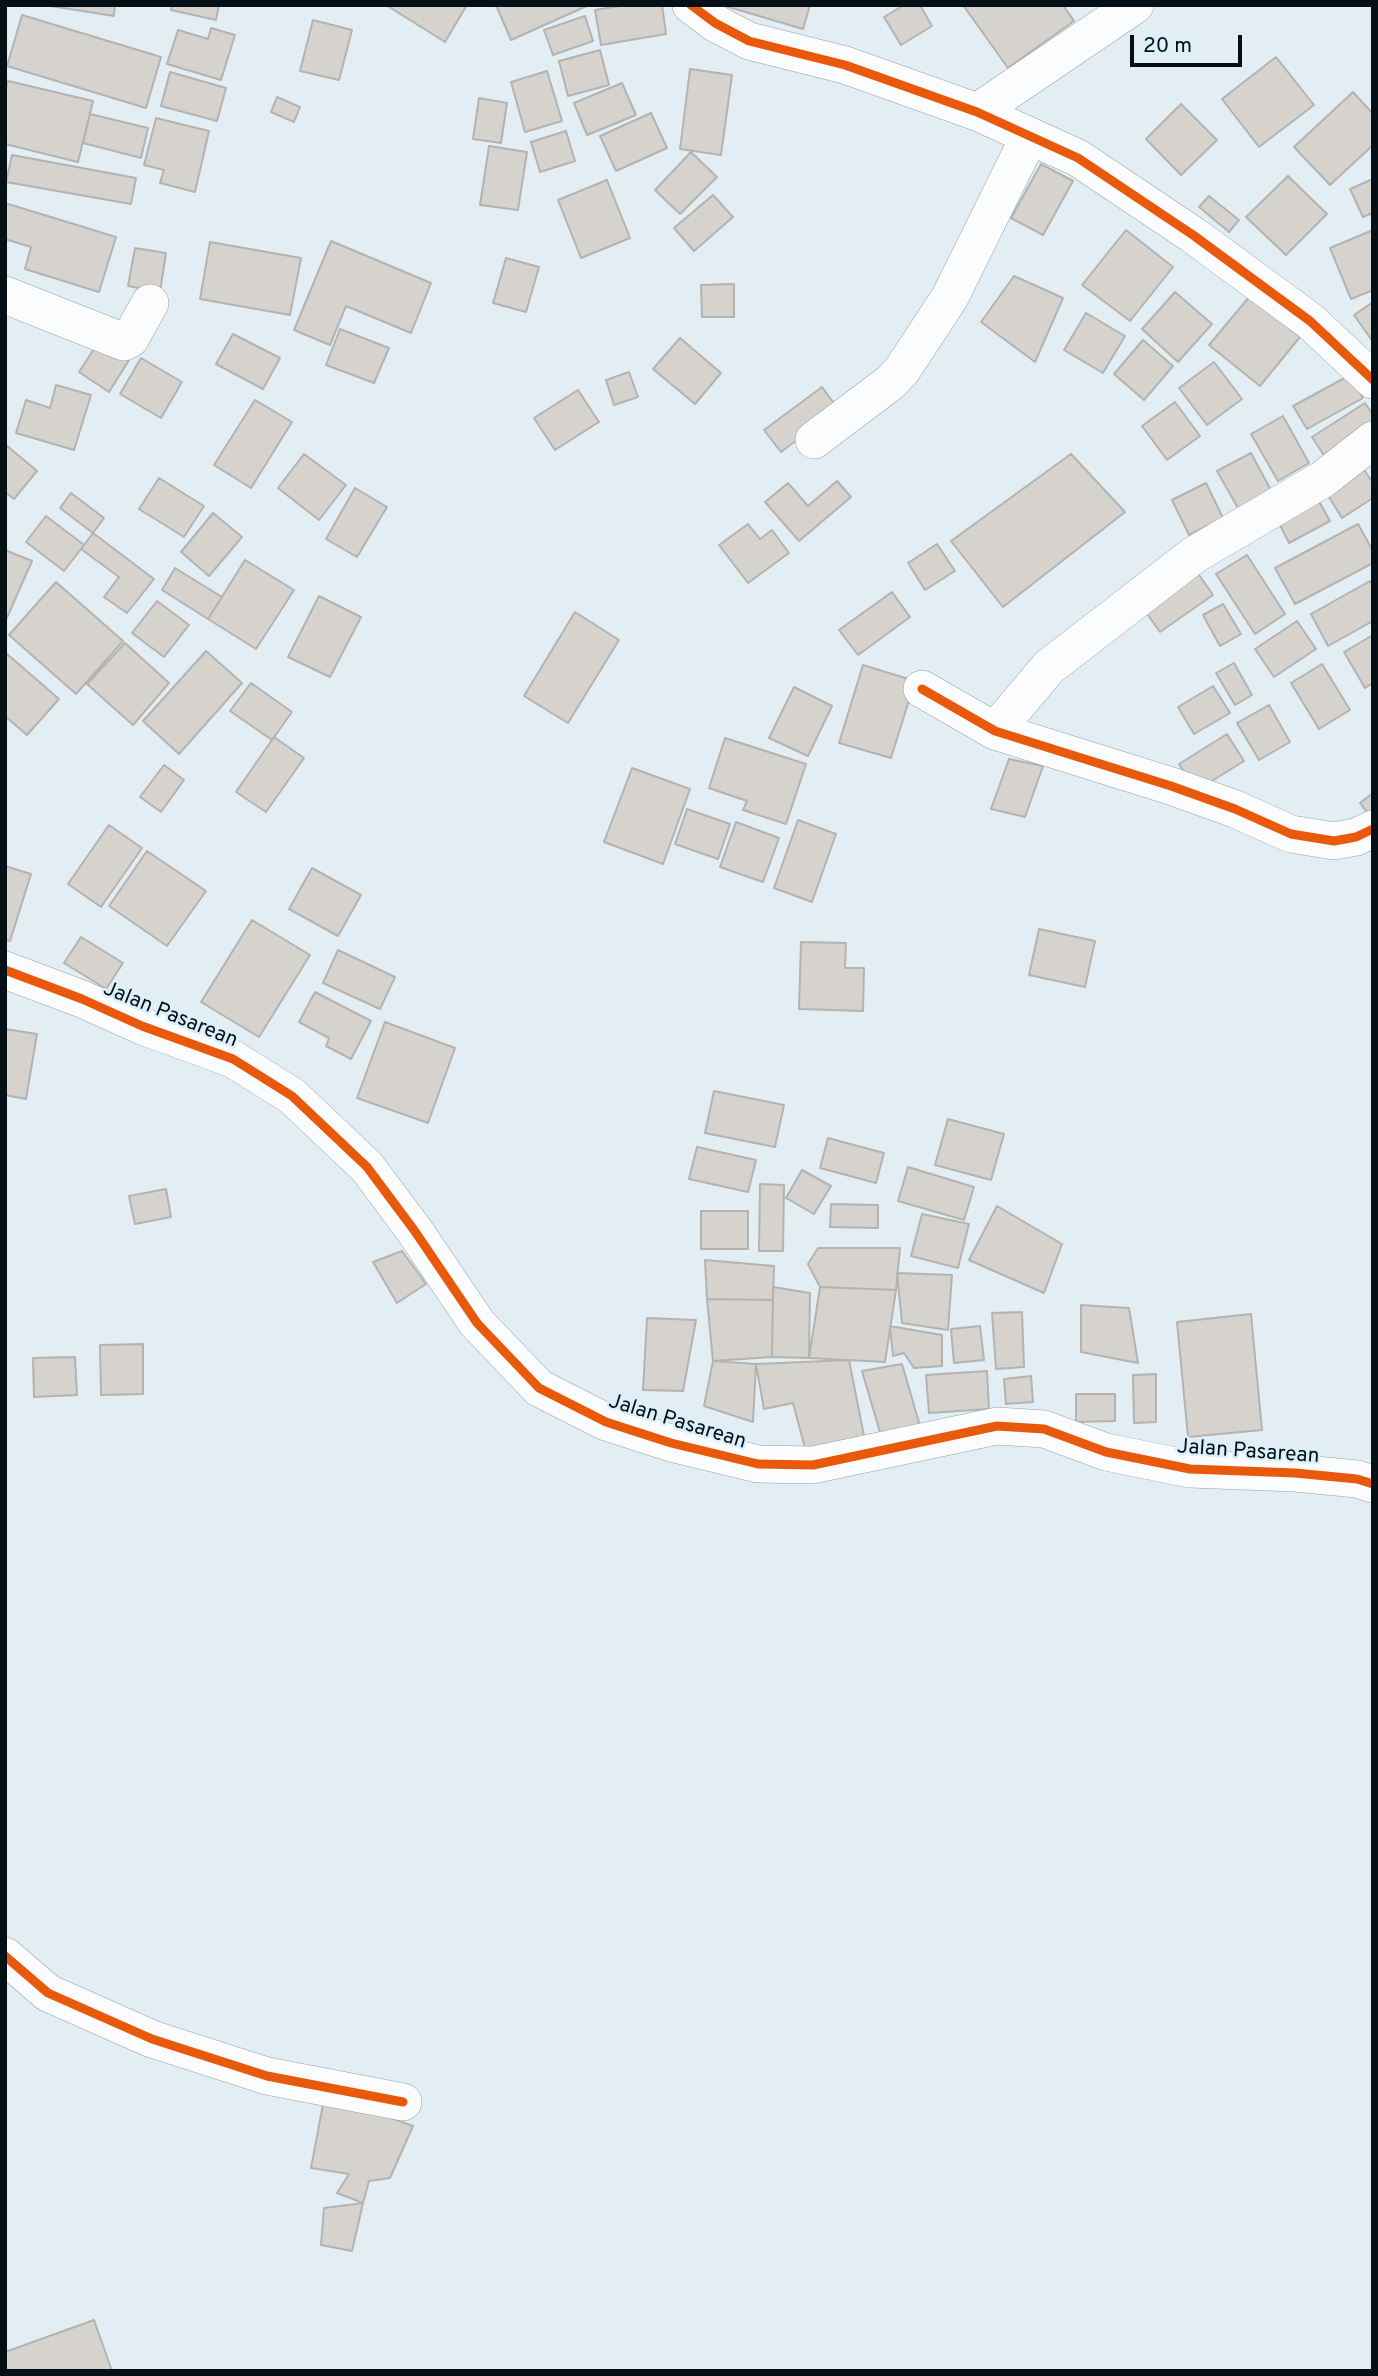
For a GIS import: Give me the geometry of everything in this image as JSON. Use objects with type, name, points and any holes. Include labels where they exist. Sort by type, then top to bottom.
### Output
[{"type":"street","points":[[691,5],[715,23],[749,41],[845,65],[977,112],[1078,158],[1193,235],[1310,321],[1373,380]]},
{"type":"street","points":[[977,112],[1135,5]]},
{"type":"street","points":[[814,440],[891,382],[902,370],[950,297],[1030,137]]},
{"type":"street","points":[[5,295],[124,342],[130,339],[150,303]]},
{"type":"street","points":[[995,731],[1049,667],[1142,595],[1194,555],[1323,479],[1373,440]]},
{"type":"street","points":[[922,689],[995,731],[1171,786],[1235,809],[1291,834],[1334,841],[1356,837],[1373,828]]},
{"type":"street","name":"Jalan Pasarean","points":[[5,971],[233,1059],[292,1096],[367,1167],[414,1230],[477,1323],[539,1388],[606,1422],[671,1443],[758,1464],[813,1465],[997,1426],[1044,1429],[1106,1452],[1190,1469],[1295,1474],[1356,1479],[1373,1484]]},
{"type":"street","points":[[5,1956],[48,1993],[152,2039],[267,2076],[402,2102]]},
{"type":"building","points":[[44,5],[115,5],[114,16]]},
{"type":"building","points":[[172,5],[219,5],[216,20],[171,10]]},
{"type":"building","points":[[386,5],[467,5],[445,42]]},
{"type":"building","points":[[496,5],[589,5],[511,40]]},
{"type":"building","points":[[626,5],[662,5],[666,34],[601,45],[595,10]]},
{"type":"building","points":[[722,5],[810,5],[803,29]]},
{"type":"building","points":[[904,5],[920,5],[932,26],[901,45],[884,17]]},
{"type":"building","points":[[963,5],[1063,5],[1074,21],[1008,68]]},
{"type":"building","points":[[22,15],[161,57],[146,108],[7,66]]},
{"type":"building","points":[[585,16],[593,41],[553,55],[544,30]]},
{"type":"building","points":[[313,20],[352,30],[339,80],[300,71]]},
{"type":"building","points":[[211,28],[235,35],[221,80],[167,64],[178,30],[208,39]]},
{"type":"building","points":[[600,50],[609,85],[568,96],[559,61]]},
{"type":"building","points":[[1276,57],[1314,105],[1259,147],[1222,99]]},
{"type":"building","points":[[690,69],[732,75],[721,155],[680,149]]},
{"type":"building","points":[[547,71],[562,121],[525,132],[511,82]]},
{"type":"building","points":[[170,72],[226,88],[217,121],[161,106]]},
{"type":"building","points":[[8,81],[93,101],[78,162],[5,144],[5,91]]},
{"type":"building","points":[[622,83],[636,115],[587,135],[574,103]]},
{"type":"building","points":[[1353,92],[1373,114],[1373,145],[1330,185],[1294,147]]},
{"type":"building","points":[[277,97],[300,107],[294,122],[271,112]]},
{"type":"building","points":[[479,98],[507,103],[501,143],[473,139]]},
{"type":"building","points":[[1181,104],[1217,140],[1181,175],[1146,139]]},
{"type":"building","points":[[651,113],[667,148],[616,171],[600,136]]},
{"type":"building","points":[[90,114],[148,128],[141,158],[83,143]]},
{"type":"building","points":[[156,118],[209,131],[195,192],[160,183],[164,170],[144,165]]},
{"type":"building","points":[[566,131],[575,161],[540,172],[531,142]]},
{"type":"building","points":[[489,146],[527,152],[518,210],[480,205]]},
{"type":"building","points":[[691,152],[717,177],[680,214],[655,190]]},
{"type":"building","points":[[12,155],[136,178],[131,204],[6,182]]},
{"type":"building","points":[[1041,164],[1073,181],[1043,235],[1011,218]]},
{"type":"building","points":[[1288,176],[1327,214],[1286,255],[1246,217]]},
{"type":"building","points":[[1373,179],[1373,213],[1363,217],[1350,189]]},
{"type":"building","points":[[607,180],[630,238],[581,258],[558,200]]},
{"type":"building","points":[[713,195],[733,217],[694,251],[674,228]]},
{"type":"building","points":[[1209,196],[1239,220],[1229,232],[1199,207]]},
{"type":"building","points":[[5,203],[116,237],[99,292],[25,269],[31,247],[5,239]]},
{"type":"building","points":[[1126,230],[1173,267],[1130,321],[1082,285]]},
{"type":"building","points":[[1373,230],[1373,290],[1351,299],[1330,248]]},
{"type":"building","points":[[331,241],[431,283],[411,333],[346,306],[330,345],[294,330]]},
{"type":"building","points":[[210,242],[301,258],[290,315],[200,299]]},
{"type":"building","points":[[135,248],[166,253],[160,292],[128,286]]},
{"type":"building","points":[[506,258],[539,267],[526,312],[493,303]]},
{"type":"building","points":[[1014,276],[1063,298],[1035,362],[981,322]]},
{"type":"building","points":[[734,284],[734,317],[702,317],[701,285]]},
{"type":"building","points":[[1175,292],[1212,324],[1178,362],[1142,329]]},
{"type":"building","points":[[1250,296],[1300,337],[1260,386],[1209,345]]},
{"type":"building","points":[[1373,302],[1373,342],[1354,315]]},
{"type":"building","points":[[1086,313],[1125,336],[1103,373],[1064,350]]},
{"type":"building","points":[[340,329],[389,348],[374,383],[326,365]]},
{"type":"building","points":[[233,334],[280,358],[263,389],[216,364]]},
{"type":"building","points":[[101,338],[131,357],[109,392],[79,372]]},
{"type":"building","points":[[680,338],[721,373],[695,404],[653,369]]},
{"type":"building","points":[[1143,340],[1173,366],[1144,400],[1114,374]]},
{"type":"building","points":[[141,358],[182,382],[161,418],[120,394]]},
{"type":"building","points":[[1214,362],[1242,399],[1207,425],[1179,388]]},
{"type":"building","points":[[629,372],[638,397],[614,405],[606,380]]},
{"type":"building","points":[[1350,375],[1363,398],[1307,429],[1293,406]]},
{"type":"building","points":[[56,385],[91,395],[74,450],[16,433],[26,400],[50,408]]},
{"type":"building","points":[[822,387],[838,409],[781,452],[764,430]]},
{"type":"building","points":[[578,390],[599,422],[555,450],[534,418]]},
{"type":"building","points":[[255,400],[292,422],[251,488],[214,465]]},
{"type":"building","points":[[1175,402],[1200,436],[1167,460],[1142,426]]},
{"type":"building","points":[[1365,403],[1373,415],[1373,428],[1325,457],[1312,437]]},
{"type":"building","points":[[1283,416],[1309,463],[1278,481],[1251,434]]},
{"type":"building","points":[[6,445],[37,471],[14,499],[5,492]]},
{"type":"building","points":[[1251,453],[1272,492],[1239,510],[1217,471]]},
{"type":"building","points":[[304,454],[346,485],[319,520],[278,488]]},
{"type":"building","points":[[1071,454],[1125,512],[1003,607],[951,541]]},
{"type":"building","points":[[1359,462],[1373,483],[1373,498],[1342,518],[1322,486]]},
{"type":"building","points":[[159,478],[204,506],[184,537],[139,509]]},
{"type":"building","points":[[837,481],[851,497],[799,541],[765,502],[788,483],[808,506]]},
{"type":"building","points":[[1206,483],[1223,518],[1189,535],[1172,500]]},
{"type":"building","points":[[355,488],[387,507],[357,557],[326,539]]},
{"type":"building","points":[[71,493],[104,518],[93,533],[60,508]]},
{"type":"building","points":[[1315,494],[1330,521],[1289,543],[1275,515]]},
{"type":"building","points":[[213,513],[242,537],[209,576],[181,552]]},
{"type":"building","points":[[46,516],[84,545],[64,571],[26,542]]},
{"type":"building","points":[[748,524],[760,539],[772,530],[789,553],[748,583],[719,545]]},
{"type":"building","points":[[1358,524],[1373,551],[1373,563],[1295,604],[1275,568]]},
{"type":"building","points":[[93,533],[154,579],[127,613],[104,597],[119,577],[81,549]]},
{"type":"building","points":[[937,544],[955,571],[925,590],[908,563]]},
{"type":"building","points":[[5,550],[32,561],[5,622]]},
{"type":"building","points":[[1247,555],[1285,614],[1255,634],[1216,574]]},
{"type":"building","points":[[245,560],[294,590],[256,649],[208,619]]},
{"type":"building","points":[[175,568],[222,597],[208,619],[162,590]]},
{"type":"building","points":[[1197,572],[1213,595],[1160,632],[1143,608]]},
{"type":"building","points":[[1370,581],[1373,586],[1373,621],[1328,646],[1311,614]]},
{"type":"building","points":[[56,582],[123,641],[76,694],[9,635]]},
{"type":"building","points":[[892,592],[910,617],[858,655],[839,630]]},
{"type":"building","points":[[319,596],[361,617],[330,677],[288,657]]},
{"type":"building","points":[[157,601],[189,625],[164,657],[132,633]]},
{"type":"building","points":[[1223,604],[1241,634],[1220,646],[1203,615]]},
{"type":"building","points":[[575,612],[619,640],[568,723],[524,696]]},
{"type":"building","points":[[1297,621],[1316,649],[1274,677],[1255,649]]},
{"type":"building","points":[[1373,635],[1373,683],[1365,688],[1344,652]]},
{"type":"building","points":[[125,643],[169,683],[133,725],[87,684]]},
{"type":"building","points":[[206,651],[242,683],[179,754],[143,721]]},
{"type":"building","points":[[7,654],[59,699],[27,735],[5,716]]},
{"type":"building","points":[[1234,663],[1252,695],[1235,705],[1216,673]]},
{"type":"building","points":[[1322,664],[1350,710],[1319,729],[1291,683]]},
{"type":"building","points":[[863,665],[915,681],[891,758],[839,743]]},
{"type":"building","points":[[251,683],[292,712],[272,740],[230,711]]},
{"type":"building","points":[[1213,686],[1230,713],[1194,734],[1178,707]]},
{"type":"building","points":[[794,687],[832,706],[808,756],[769,738]]},
{"type":"building","points":[[1269,705],[1290,742],[1259,760],[1237,723]]},
{"type":"building","points":[[1227,734],[1244,761],[1196,791],[1179,764]]},
{"type":"building","points":[[274,737],[304,758],[266,812],[236,792]]},
{"type":"building","points":[[725,738],[806,764],[786,824],[743,810],[747,801],[709,788]]},
{"type":"building","points":[[1009,759],[1043,766],[1025,817],[991,809]]},
{"type":"building","points":[[164,765],[184,780],[161,812],[140,797]]},
{"type":"building","points":[[632,768],[690,789],[663,864],[604,842]]},
{"type":"building","points":[[1373,793],[1373,819],[1372,819],[1360,803]]},
{"type":"building","points":[[687,809],[730,824],[718,859],[675,844]]},
{"type":"building","points":[[798,820],[836,834],[812,902],[774,888]]},
{"type":"building","points":[[736,822],[779,838],[763,882],[720,867]]},
{"type":"building","points":[[109,825],[142,848],[101,907],[68,884]]},
{"type":"building","points":[[147,851],[206,891],[167,946],[109,906]]},
{"type":"building","points":[[5,866],[31,874],[10,941],[5,940]]},
{"type":"building","points":[[312,868],[361,895],[338,936],[289,909]]},
{"type":"building","points":[[252,920],[310,955],[259,1037],[201,1002]]},
{"type":"building","points":[[1039,929],[1095,941],[1085,987],[1029,975]]},
{"type":"building","points":[[81,937],[123,963],[106,989],[64,963]]},
{"type":"building","points":[[801,942],[846,943],[845,968],[864,968],[863,1011],[799,1009]]},
{"type":"building","points":[[338,950],[395,977],[380,1009],[323,983]]},
{"type":"building","points":[[315,992],[371,1021],[351,1059],[326,1046],[329,1038],[299,1022]]},
{"type":"building","points":[[385,1022],[455,1048],[428,1123],[357,1098]]},
{"type":"building","points":[[5,1029],[37,1034],[26,1099],[5,1095]]},
{"type":"building","points":[[714,1091],[784,1105],[775,1147],[705,1133]]},
{"type":"building","points":[[948,1119],[1004,1134],[991,1180],[935,1165]]},
{"type":"building","points":[[828,1138],[884,1153],[876,1183],[820,1168]]},
{"type":"building","points":[[697,1147],[756,1160],[748,1192],[689,1179]]},
{"type":"building","points":[[908,1167],[974,1187],[964,1220],[898,1201]]},
{"type":"building","points":[[802,1170],[831,1186],[814,1214],[786,1198]]},
{"type":"building","points":[[760,1184],[784,1185],[783,1251],[759,1251]]},
{"type":"building","points":[[166,1189],[171,1217],[135,1224],[129,1196]]},
{"type":"building","points":[[831,1204],[878,1205],[878,1228],[830,1227]]},
{"type":"building","points":[[997,1206],[1062,1244],[1044,1293],[969,1260]]},
{"type":"building","points":[[701,1211],[748,1211],[748,1249],[701,1249]]},
{"type":"building","points":[[922,1214],[969,1224],[958,1268],[911,1256]]},
{"type":"building","points":[[818,1248],[900,1248],[896,1290],[820,1287],[808,1264]]},
{"type":"building","points":[[402,1251],[426,1284],[397,1303],[373,1262]]},
{"type":"building","points":[[705,1260],[774,1266],[773,1300],[707,1299]]},
{"type":"building","points":[[897,1273],[952,1275],[948,1330],[902,1323]]},
{"type":"building","points":[[773,1287],[810,1293],[809,1358],[772,1357]]},
{"type":"building","points":[[820,1287],[896,1290],[885,1362],[809,1358]]},
{"type":"building","points":[[707,1299],[773,1300],[772,1357],[713,1361]]},
{"type":"building","points":[[1081,1305],[1129,1308],[1138,1363],[1081,1352]]},
{"type":"building","points":[[1022,1312],[1024,1367],[996,1369],[992,1313]]},
{"type":"building","points":[[1251,1314],[1262,1430],[1188,1437],[1177,1322]]},
{"type":"building","points":[[647,1318],[696,1320],[683,1391],[643,1390]]},
{"type":"building","points":[[890,1326],[942,1335],[942,1366],[914,1368],[904,1353],[893,1356]]},
{"type":"building","points":[[980,1326],[984,1360],[954,1363],[951,1329]]},
{"type":"building","points":[[143,1344],[143,1394],[101,1395],[100,1345]]},
{"type":"building","points":[[75,1357],[77,1395],[34,1397],[33,1358]]},
{"type":"building","points":[[849,1360],[865,1441],[805,1448],[793,1403],[764,1409],[756,1364]]},
{"type":"building","points":[[713,1361],[756,1364],[753,1422],[704,1406]]},
{"type":"building","points":[[902,1364],[920,1426],[882,1439],[862,1371]]},
{"type":"building","points":[[987,1371],[989,1409],[929,1413],[926,1375]]},
{"type":"building","points":[[1156,1374],[1156,1422],[1134,1423],[1133,1375]]},
{"type":"building","points":[[1031,1376],[1033,1402],[1006,1404],[1004,1379]]},
{"type":"building","points":[[1076,1394],[1115,1394],[1115,1421],[1076,1422]]},
{"type":"building","points":[[325,2094],[413,2126],[390,2178],[369,2181],[363,2203],[337,2193],[349,2174],[311,2168]]},
{"type":"building","points":[[363,2203],[352,2251],[321,2245],[324,2208]]},
{"type":"building","points":[[94,2320],[112,2371],[6,2371],[5,2352]]},
{"type":"cycle path","points":[[691,5],[715,23],[749,41],[845,65],[977,112],[1078,158],[1193,235],[1310,321],[1373,380]]},
{"type":"cycle path","points":[[922,689],[995,731],[1171,786],[1235,809],[1291,834],[1334,841],[1356,837],[1373,829]]},
{"type":"cycle path","points":[[5,970],[82,999],[142,1026],[233,1059],[292,1096],[367,1167],[414,1230],[477,1323],[539,1388],[606,1422],[671,1443],[758,1464],[813,1465],[997,1426],[1044,1429],[1106,1452],[1190,1469],[1295,1473],[1357,1479],[1373,1484]]},
{"type":"cycle path","points":[[5,1956],[48,1993],[152,2039],[267,2076],[403,2102]]}]
